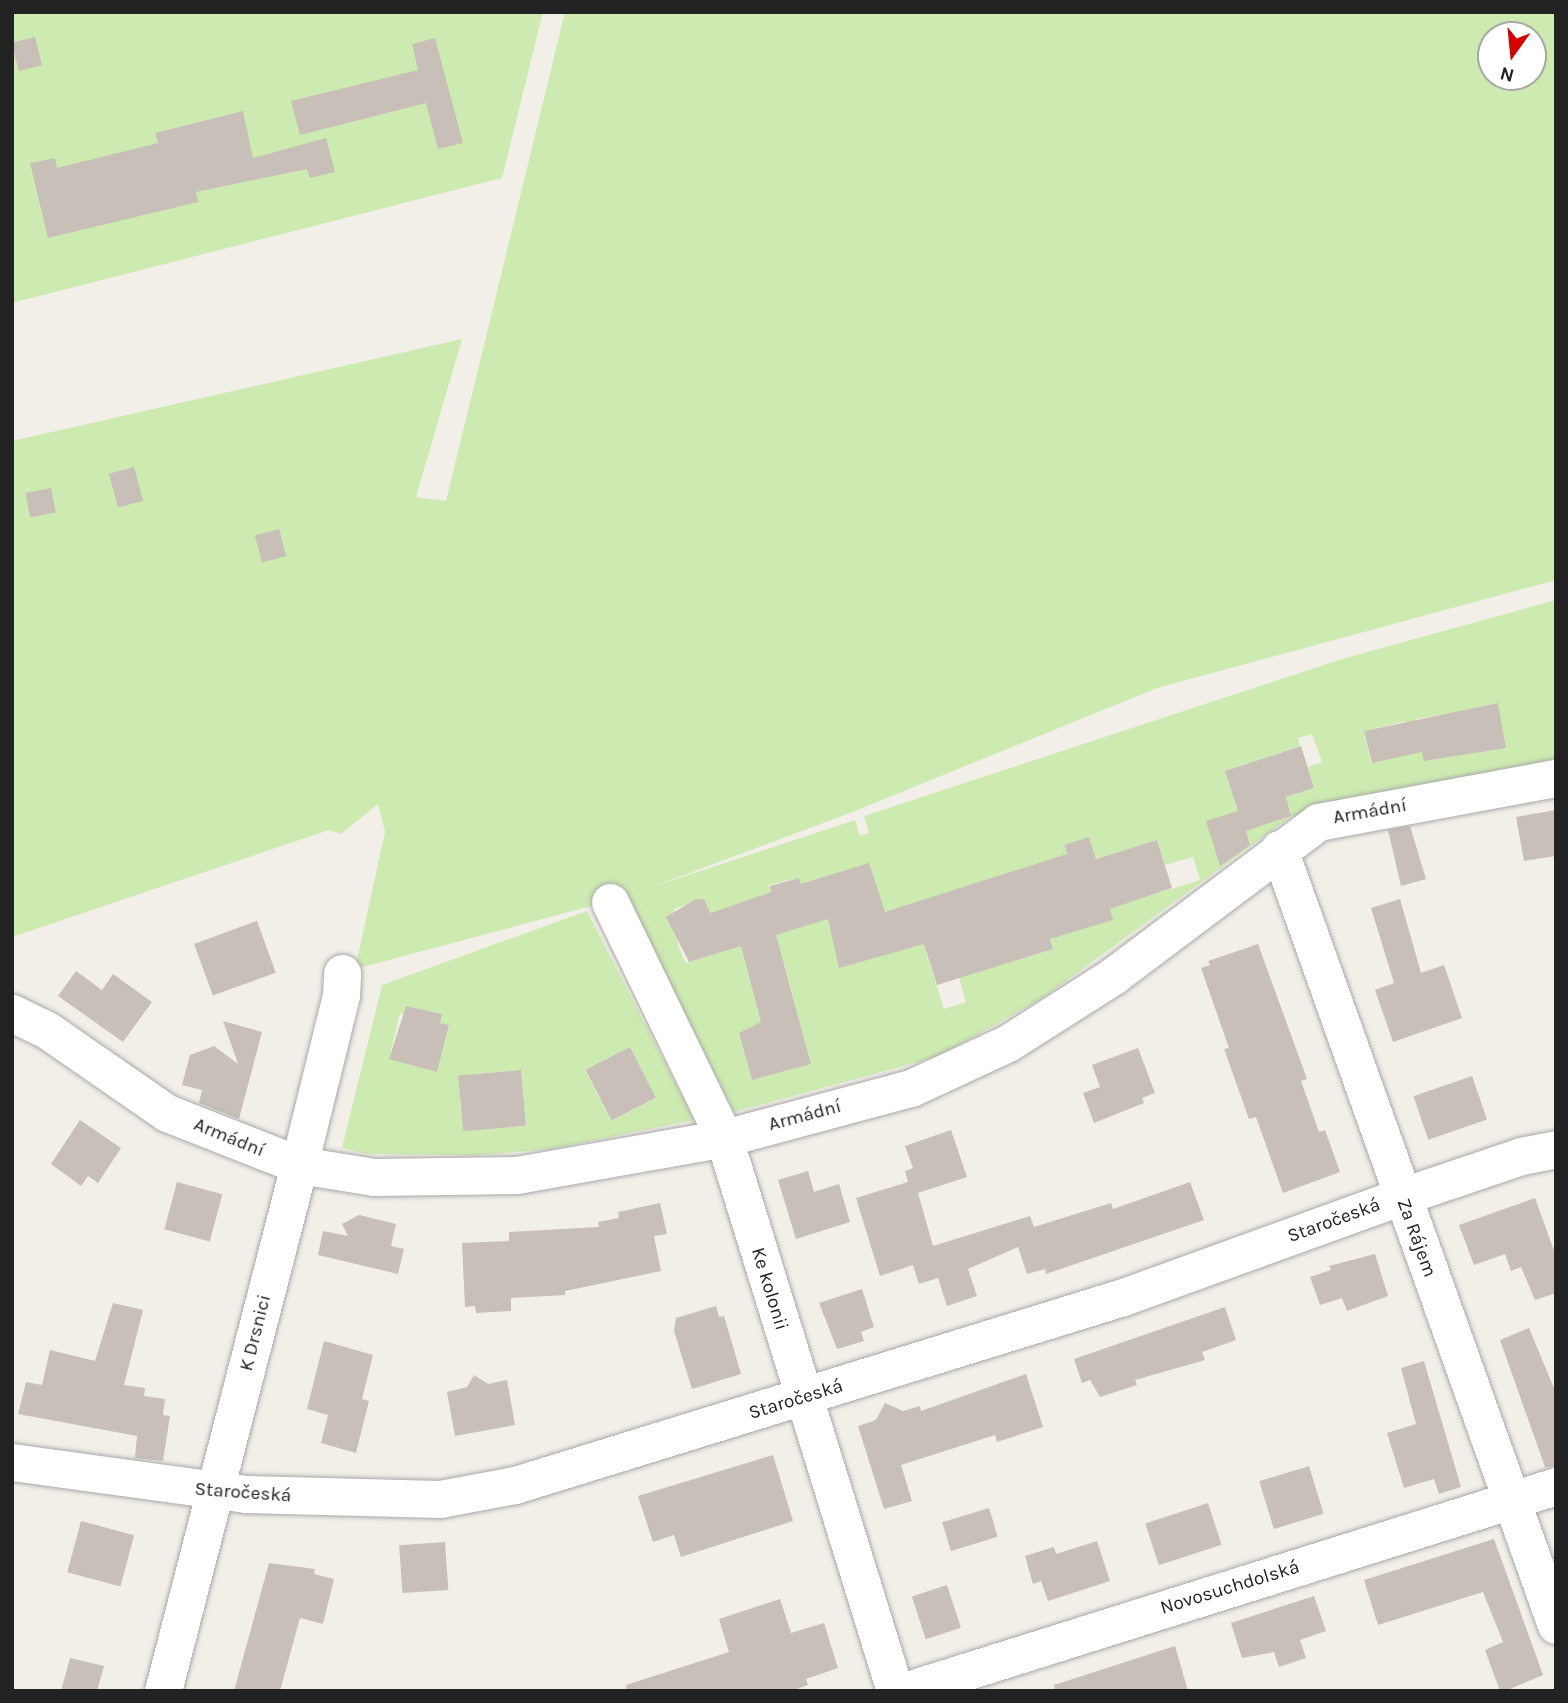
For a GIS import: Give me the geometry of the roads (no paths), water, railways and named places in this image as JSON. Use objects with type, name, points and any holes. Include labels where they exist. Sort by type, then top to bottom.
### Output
[{"type":"street","name":"Armádní","points":[[12,1013],[47,1030],[167,1113],[299,1165],[374,1177],[517,1175],[724,1138],[911,1088],[1008,1043],[1113,976],[1318,822],[1556,778]]},
{"type":"street","name":"Za Rájem","points":[[1279,849],[1400,1197],[1556,1625]]},
{"type":"street","name":"Ke kolonii","points":[[610,902],[724,1138],[895,1691]]},
{"type":"street","name":"K Drsnici","points":[[163,1691],[299,1165],[341,995],[342,973]]},
{"type":"street","name":"Staročeská","points":[[12,1462],[216,1491],[440,1499],[515,1485],[1123,1297],[1400,1197],[1521,1156],[1556,1149]]},
{"type":"street","name":"Novosuchdolská","points":[[904,1691],[1556,1486]]}]
